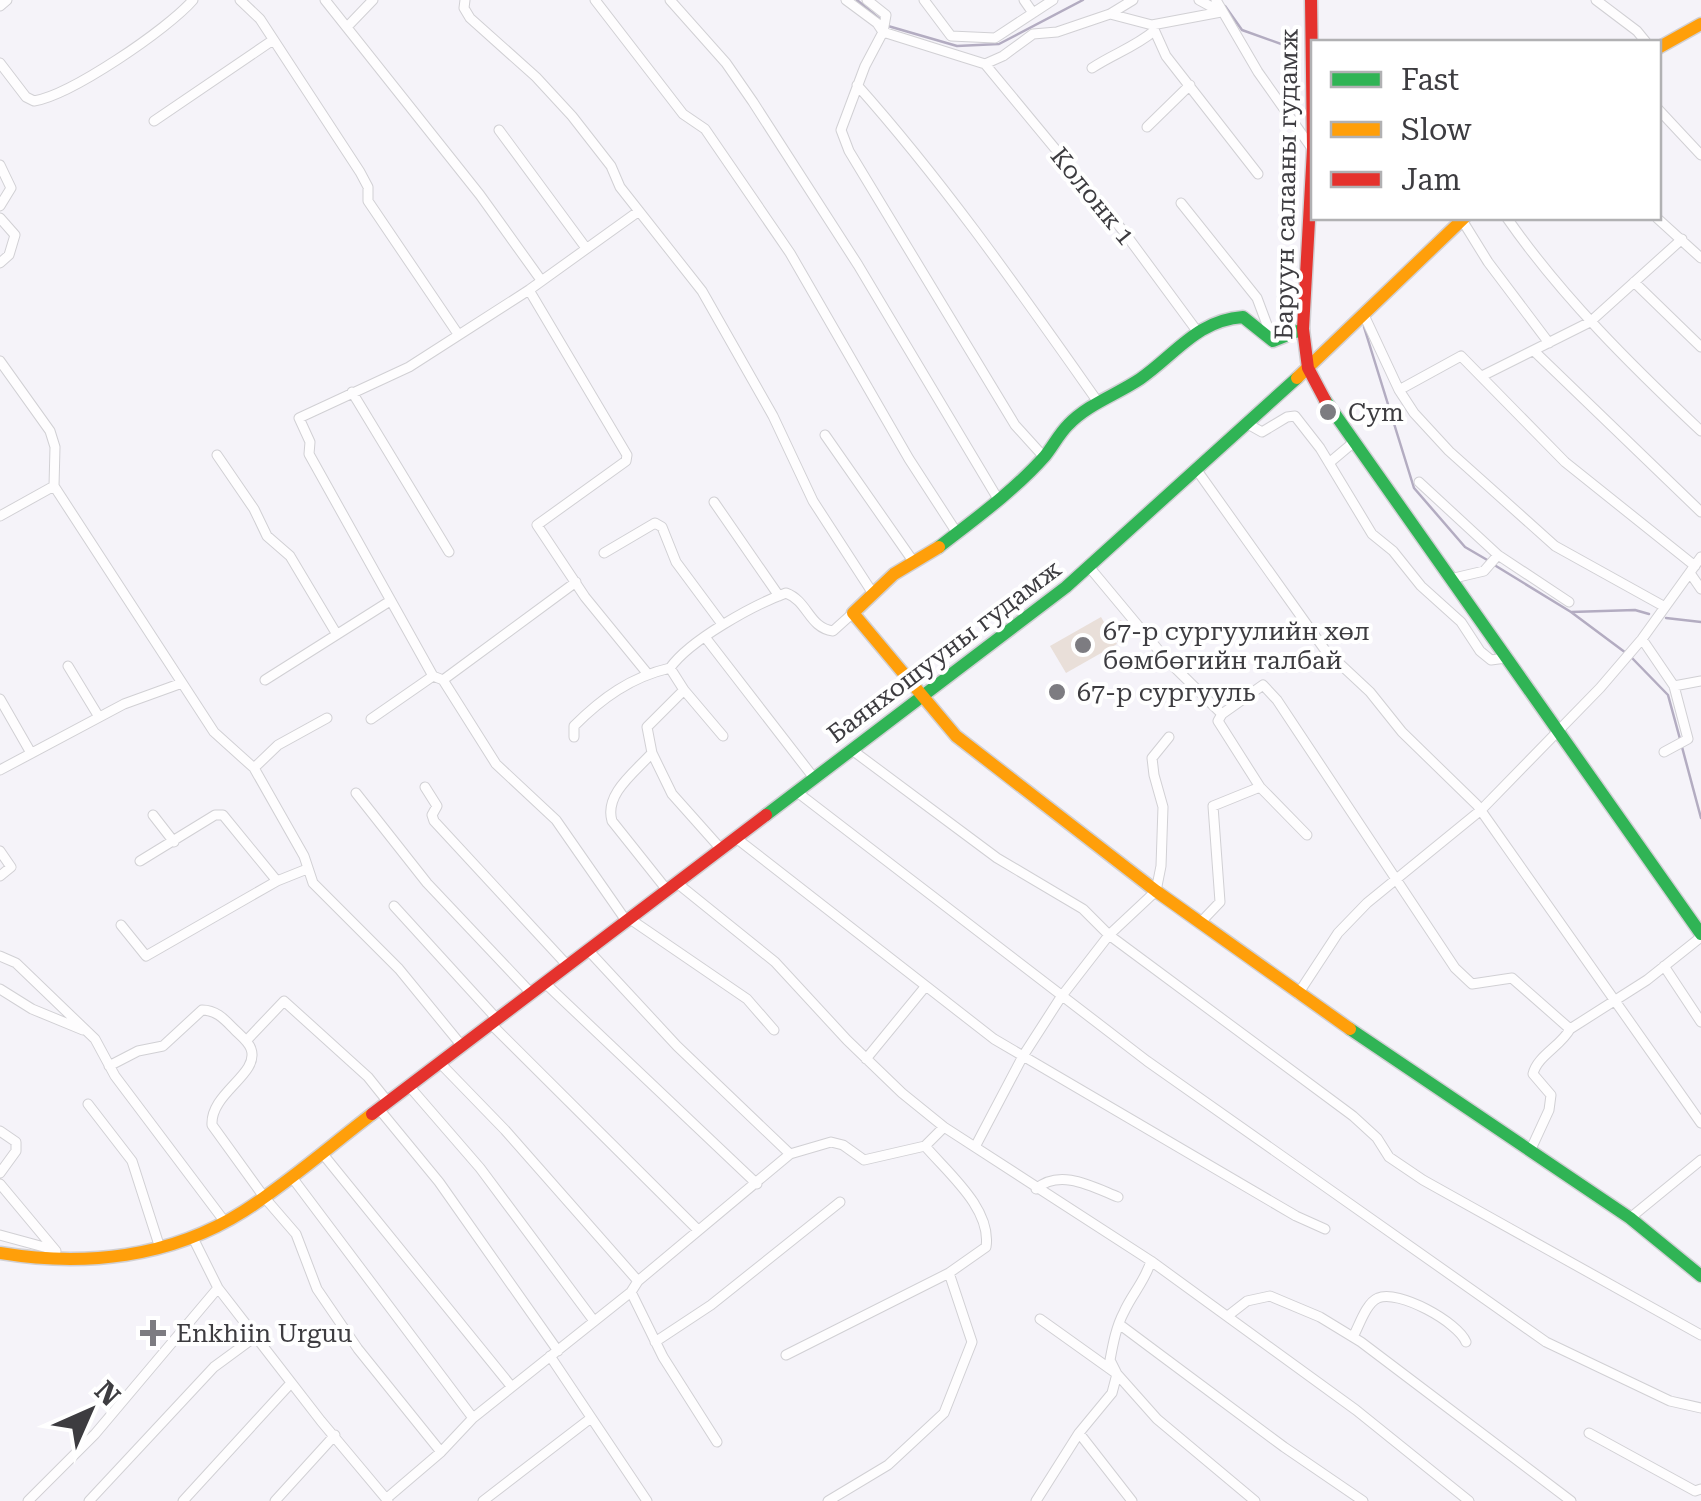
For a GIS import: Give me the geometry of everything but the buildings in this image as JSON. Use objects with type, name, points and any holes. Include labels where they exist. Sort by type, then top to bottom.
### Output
[{"type":"main road","name":"Баруун салааны гудамж","points":[[1311,0],[1312,40]]},
{"type":"main road","points":[[1661,46],[1701,24]]},
{"type":"main road","name":"Баруун салааны гудамж","points":[[1308,368],[1303,329],[1311,169]]},
{"type":"main road","name":"Баянхошууны гудамж","points":[[0,1252],[69,1263],[98,1262],[193,1238],[264,1197],[1090,568],[1308,368],[1461,220]]},
{"type":"main road","points":[[1303,329],[1273,341],[1243,317],[1225,318],[1197,331],[1140,380],[1098,402],[1068,425],[1044,458],[998,499],[923,559],[913,561],[872,592],[853,613],[956,736],[1298,994],[1630,1218],[1701,1276]]},
{"type":"main road","points":[[1308,368],[1324,400],[1701,936]]},
{"type":"street","points":[[0,6],[7,0]]},
{"type":"street","points":[[0,63],[26,97],[34,102],[54,97],[115,60],[193,0]]},
{"type":"street","points":[[240,0],[260,19],[360,172],[368,187],[368,202],[458,334]]},
{"type":"street","points":[[325,0],[480,195],[541,280]]},
{"type":"street","points":[[347,27],[373,0]]},
{"type":"street","points":[[466,0],[464,8],[470,18],[536,77],[572,116],[611,166],[620,188],[702,292],[773,416],[813,501],[872,592]]},
{"type":"street","points":[[595,0],[684,114],[705,129],[768,222],[956,533]]},
{"type":"street","points":[[670,0],[726,63],[753,102],[858,265],[998,499]]},
{"type":"street","points":[[846,0],[877,23],[985,64],[1033,34],[1058,32],[1110,14],[1133,0]]},
{"type":"street","points":[[868,0],[886,14],[841,130],[849,151],[1014,424],[1044,458]]},
{"type":"street","points":[[924,0],[955,37],[995,38],[1053,0]]},
{"type":"street","points":[[1024,0],[1033,13]]},
{"type":"street","points":[[1200,0],[1220,12]]},
{"type":"street","points":[[1216,0],[1258,72],[1311,148]]},
{"type":"street","points":[[1596,0],[1644,40]]},
{"type":"street","points":[[1092,68],[1132,48],[1153,28],[1220,12]]},
{"type":"street","points":[[1110,14],[1153,28],[1166,56],[1258,174]]},
{"type":"street","points":[[154,121],[273,40]]},
{"type":"street","name":"Колонк 1","points":[[985,64],[1124,232],[1197,331]]},
{"type":"street","points":[[857,85],[901,134],[986,243],[1098,402]]},
{"type":"street","points":[[1147,127],[1190,85]]},
{"type":"street","points":[[1661,112],[1701,155]]},
{"type":"street","points":[[499,130],[586,248]]},
{"type":"street","points":[[0,165],[11,188],[0,206]]},
{"type":"street","points":[[1181,203],[1257,298],[1273,341]]},
{"type":"street","points":[[639,212],[529,290],[409,366],[299,418],[299,422],[310,442],[309,454],[390,601],[496,764],[556,820],[628,920],[747,999],[774,1030]]},
{"type":"street","points":[[0,218],[14,236],[9,255],[0,263]]},
{"type":"street","points":[[1464,220],[1488,262],[1549,342]]},
{"type":"street","points":[[1508,220],[1534,257],[1590,322],[1701,431]]},
{"type":"street","points":[[1659,220],[1701,258]]},
{"type":"street","points":[[1482,376],[1590,322],[1682,239]]},
{"type":"street","points":[[1634,282],[1701,347]]},
{"type":"street","points":[[529,290],[626,455],[626,461],[536,525],[647,673]]},
{"type":"street","points":[[1363,313],[1399,390],[1448,451],[1555,546],[1665,607]]},
{"type":"street","points":[[1534,351],[1701,512]]},
{"type":"street","points":[[1399,390],[1461,356],[1566,462],[1695,565],[1701,589]]},
{"type":"street","points":[[0,361],[50,431],[55,447],[54,486],[214,732],[254,768],[324,896],[399,970],[462,1046]]},
{"type":"street","points":[[352,392],[449,552]]},
{"type":"street","points":[[1246,423],[1262,432],[1286,417],[1295,416],[1372,534],[1460,622],[1480,651],[1491,660],[1506,658]]},
{"type":"street","points":[[825,435],[913,561]]},
{"type":"street","points":[[1329,463],[1354,442]]},
{"type":"street","points":[[218,455],[268,536],[290,556],[336,633]]},
{"type":"street","points":[[1196,470],[1324,650],[1370,692],[1402,732],[1454,779],[1480,810],[1701,1123]]},
{"type":"street","points":[[1418,482],[1494,562],[1569,602]]},
{"type":"street","points":[[0,516],[54,486]]},
{"type":"street","points":[[714,502],[779,596]]},
{"type":"street","points":[[604,553],[655,523],[662,527],[686,578],[722,624]]},
{"type":"street","points":[[1450,579],[1494,562]]},
{"type":"street","points":[[1298,994],[1338,932],[1367,903],[1480,810],[1630,654],[1695,565]]},
{"type":"street","points":[[1090,568],[1164,658],[1222,714]]},
{"type":"street","points":[[370,720],[576,582]]},
{"type":"street","points":[[574,736],[574,726],[600,702],[647,673],[670,668],[722,624],[779,596],[799,598],[817,626],[826,630],[833,631],[853,613]]},
{"type":"street","points":[[265,680],[390,601]]},
{"type":"street","points":[[706,636],[814,778]]},
{"type":"street","points":[[1642,639],[1674,686],[1688,739],[1664,752]]},
{"type":"street","points":[[68,666],[100,716]]},
{"type":"street","points":[[670,668],[723,736]]},
{"type":"street","points":[[1674,686],[1701,681]]},
{"type":"street","points":[[0,770],[124,704],[182,683]]},
{"type":"street","points":[[1307,835],[1260,787],[1218,721],[1263,685],[1277,700],[1454,968],[1472,984],[1512,978],[1570,1029]]},
{"type":"street","points":[[684,690],[646,726],[652,753],[672,794],[721,850]]},
{"type":"street","points":[[0,699],[31,754]]},
{"type":"street","points":[[254,768],[278,745],[327,718]]},
{"type":"street","points":[[974,1147],[1061,996],[1109,935],[1156,890],[1163,807],[1152,758],[1169,737]]},
{"type":"street","points":[[852,750],[997,858],[1084,909],[1109,935],[1353,1116],[1377,1138],[1389,1157],[1459,1202],[1701,1335]]},
{"type":"street","points":[[652,753],[612,797],[608,808],[612,820],[672,886],[775,962],[866,1058],[944,1127],[1229,1316],[1469,1501]]},
{"type":"street","points":[[425,787],[438,806],[432,815],[434,821],[568,966]]},
{"type":"street","points":[[1200,922],[1220,902],[1213,806],[1260,787]]},
{"type":"street","points":[[796,792],[1147,1061],[1546,1342],[1670,1402],[1701,1408]]},
{"type":"street","points":[[356,794],[427,884],[532,994]]},
{"type":"street","points":[[152,815],[174,842]]},
{"type":"street","points":[[140,861],[215,816],[223,816],[277,881]]},
{"type":"street","points":[[736,838],[994,1040],[1325,1230]]},
{"type":"street","points":[[0,852],[11,867],[0,876]]},
{"type":"street","points":[[120,925],[146,956],[277,881],[307,869]]},
{"type":"street","points":[[394,906],[494,1022],[698,1230]]},
{"type":"street","points":[[1530,1149],[1549,1110],[1551,1096],[1533,1074],[1534,1068],[1570,1029],[1664,966],[1701,936]]},
{"type":"street","points":[[588,950],[677,1046],[790,1154]]},
{"type":"street","points":[[0,956],[16,963],[94,1039],[109,1066],[224,1222]]},
{"type":"street","points":[[1664,966],[1701,1022]]},
{"type":"street","points":[[545,983],[756,1184]]},
{"type":"street","points":[[866,1058],[925,987]]},
{"type":"street","points":[[0,989],[32,1010],[86,1030]]},
{"type":"street","points":[[246,1041],[284,1001],[368,1077],[554,1354],[647,1501]]},
{"type":"street","points":[[109,1066],[138,1051],[163,1046],[202,1010],[212,1010],[222,1017],[246,1041],[252,1049],[251,1060],[216,1101],[211,1112],[212,1125],[296,1234],[316,1289],[440,1452]]},
{"type":"street","points":[[440,1062],[638,1280]]},
{"type":"street","points":[[409,1086],[480,1168],[594,1321]]},
{"type":"street","points":[[88,1104],[132,1161],[160,1248]]},
{"type":"street","points":[[372,1501],[385,1497],[440,1452],[473,1418],[631,1292],[638,1280],[790,1154],[831,1142],[843,1144],[864,1160],[926,1146],[944,1127]]},
{"type":"street","points":[[0,1131],[16,1142],[16,1151],[0,1173]]},
{"type":"street","points":[[786,1355],[949,1273],[986,1247],[988,1233],[960,1184],[926,1146]]},
{"type":"street","points":[[322,1153],[512,1386]]},
{"type":"street","points":[[1630,1218],[1701,1160]]},
{"type":"street","points":[[291,1176],[473,1418]]},
{"type":"street","points":[[1036,1188],[1044,1182],[1070,1179],[1118,1197]]},
{"type":"street","points":[[0,1184],[69,1263]]},
{"type":"street","points":[[655,1342],[710,1305],[840,1202]]},
{"type":"street","points":[[0,1235],[56,1251]]},
{"type":"street","points":[[193,1238],[218,1288],[385,1497]]},
{"type":"street","points":[[1036,1501],[1078,1433],[1112,1394],[1117,1374],[1110,1360],[1118,1324],[1146,1279],[1151,1261]]},
{"type":"street","points":[[828,1501],[888,1465],[944,1413],[972,1342],[949,1273]]},
{"type":"street","points":[[28,1501],[95,1434],[218,1288]]},
{"type":"street","points":[[631,1292],[655,1342],[717,1442]]},
{"type":"street","points":[[1229,1316],[1248,1301],[1270,1296],[1320,1317],[1353,1337],[1571,1501]]},
{"type":"street","points":[[1353,1337],[1369,1306],[1384,1296],[1428,1308],[1462,1333],[1466,1342]]},
{"type":"street","points":[[1040,1319],[1117,1374],[1157,1418],[1255,1501]]},
{"type":"street","points":[[1118,1324],[1363,1501]]},
{"type":"street","points":[[89,1501],[214,1367],[255,1337]]},
{"type":"street","points":[[184,1501],[291,1383]]},
{"type":"street","points":[[484,1501],[592,1418]]},
{"type":"street","points":[[1078,1433],[1132,1501]]},
{"type":"street","points":[[1589,1433],[1698,1490],[1683,1501]]},
{"type":"street","points":[[275,1501],[334,1435]]},
{"type":"shaded area","name":"67-р сургуулийн хөл бөмбөгийн талбай","points":[[1101,617],[1108,629],[1121,620],[1131,636],[1119,644],[1109,629],[1117,644],[1066,673],[1050,646]]},
{"type":"waterway","points":[[857,0],[882,21]]},
{"type":"waterway","points":[[888,26],[957,46],[999,44],[1083,0]]},
{"type":"waterway","points":[[1225,6],[1242,30],[1295,49],[1297,111],[1305,112]]},
{"type":"waterway","points":[[1364,327],[1414,488],[1465,547],[1489,561]]},
{"type":"waterway","points":[[1496,566],[1571,612],[1626,653]]},
{"type":"waterway","points":[[1571,612],[1635,610],[1649,614]]},
{"type":"waterway","points":[[1666,618],[1701,622]]},
{"type":"waterway","points":[[1632,658],[1668,695],[1680,739]]},
{"type":"waterway","points":[[1682,747],[1701,818]]},
{"type":"traffic: fast","points":[[939,547],[1021,481],[1076,418],[1140,379],[1199,332],[1243,317],[1273,341],[1303,329]]},
{"type":"traffic: fast","points":[[766,815],[1066,587],[1297,378]]},
{"type":"traffic: fast","points":[[1325,400],[1701,934]]},
{"type":"traffic: fast","points":[[1350,1029],[1630,1218],[1701,1276]]},
{"type":"traffic: slow","points":[[1661,46],[1701,24]]},
{"type":"traffic: slow","points":[[1297,378],[1462,220]]},
{"type":"traffic: slow","points":[[939,547],[894,574],[853,613],[956,736],[1156,891],[1350,1029]]},
{"type":"traffic: slow","points":[[0,1253],[95,1258],[156,1249],[186,1239],[244,1211],[372,1114]]},
{"type":"traffic: jam","points":[[1311,0],[1312,40]]},
{"type":"traffic: jam","points":[[1311,185],[1303,329],[1308,368],[1325,400]]},
{"type":"traffic: jam","points":[[372,1114],[766,815]]},
{"type":"place","name":"Cym","points":[[1328,412]]},
{"type":"place","name":"67-р сургуулийн хөл бөмбөгийн талбай","points":[[1083,645]]},
{"type":"place","name":"67-р сургууль","points":[[1057,692]]},
{"type":"place","name":"Enkhiin Urguu","points":[[153,1333]]}]
